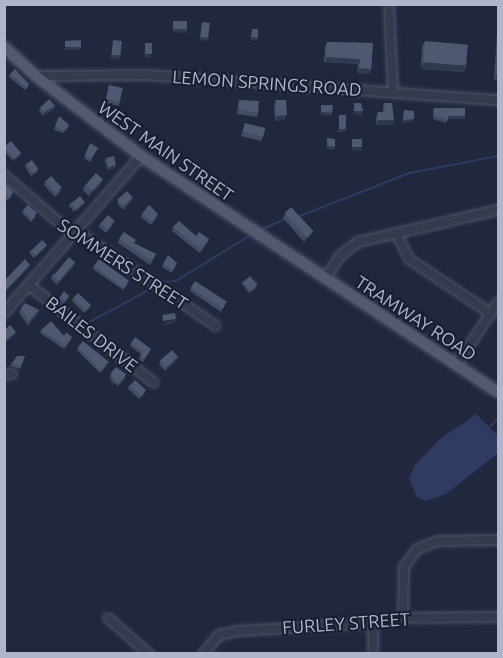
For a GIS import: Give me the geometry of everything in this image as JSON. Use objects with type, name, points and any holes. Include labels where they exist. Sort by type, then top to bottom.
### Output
[{"type":"main road","name":"WEST MAIN STREET","points":[[4,47],[36,76],[141,156],[315,272]]},
{"type":"main road","name":"TRAMWAY ROAD","points":[[315,272],[498,392]]},
{"type":"street","points":[[389,4],[393,92]]},
{"type":"street","name":"LEMON SPRINGS ROAD","points":[[36,76],[146,75],[498,100]]},
{"type":"street","points":[[4,313],[30,286],[141,156]]},
{"type":"street","name":"SOMMERS STREET","points":[[4,175],[64,227],[216,326]]},
{"type":"street","points":[[325,279],[351,245],[396,232],[498,210]]},
{"type":"street","points":[[396,232],[409,259],[490,313]]},
{"type":"street","name":"BAILES DRIVE","points":[[30,286],[154,382]]},
{"type":"street","points":[[457,364],[498,302]]},
{"type":"street","points":[[403,618],[404,567],[417,549],[438,541],[498,540]]},
{"type":"street","name":"FURLEY STREET","points":[[203,654],[219,635],[238,631],[373,623],[403,618],[498,617]]},
{"type":"street","points":[[108,618],[149,654]]},
{"type":"street","points":[[373,623],[373,654]]},
{"type":"water","points":[[476,414],[498,436],[498,453],[446,494],[426,501],[417,497],[409,478],[415,465],[439,440]]},
{"type":"building","points":[[173,21],[187,21],[187,29],[173,29]]},
{"type":"building","points":[[202,22],[210,23],[208,38],[200,37]]},
{"type":"building","points":[[252,29],[258,29],[258,38],[251,37]]},
{"type":"building","points":[[81,40],[81,47],[65,47],[65,41]]},
{"type":"building","points":[[113,40],[122,41],[120,56],[111,55]]},
{"type":"building","points":[[425,41],[468,45],[466,66],[423,62]]},
{"type":"building","points":[[327,42],[373,43],[371,69],[359,68],[360,59],[326,57]]},
{"type":"building","points":[[145,43],[152,43],[152,54],[145,54]]},
{"type":"building","points":[[15,69],[29,84],[26,87],[10,74]]},
{"type":"building","points":[[109,85],[123,88],[120,102],[106,99]]},
{"type":"building","points":[[49,99],[55,106],[44,112],[40,108]]},
{"type":"building","points":[[239,100],[259,101],[258,113],[239,109]]},
{"type":"building","points":[[276,100],[286,100],[287,115],[276,116]]},
{"type":"building","points":[[354,103],[361,103],[363,111],[354,111]]},
{"type":"building","points":[[384,103],[392,103],[394,120],[378,120],[378,112],[385,112]]},
{"type":"building","points":[[321,105],[333,105],[332,113],[321,112]]},
{"type":"building","points":[[434,108],[465,108],[465,116],[448,116],[448,120],[434,115]]},
{"type":"building","points":[[404,110],[414,111],[414,119],[403,120]]},
{"type":"building","points":[[339,115],[346,115],[346,129],[339,129]]},
{"type":"building","points":[[59,116],[69,125],[64,130],[55,127]]},
{"type":"building","points":[[245,123],[265,128],[263,137],[243,132]]},
{"type":"building","points":[[327,138],[335,139],[335,147],[327,146]]},
{"type":"building","points":[[352,139],[362,139],[362,147],[352,147]]},
{"type":"building","points":[[11,141],[21,153],[14,159],[4,147]]},
{"type":"building","points":[[90,143],[98,148],[91,159],[85,155]]},
{"type":"building","points":[[114,156],[116,165],[109,167],[106,158]]},
{"type":"building","points":[[32,160],[38,169],[32,173],[26,164]]},
{"type":"building","points":[[96,173],[103,179],[92,191],[86,185]]},
{"type":"building","points":[[51,176],[62,188],[56,193],[45,181]]},
{"type":"building","points":[[4,183],[14,192],[9,197],[4,193]]},
{"type":"building","points":[[127,191],[133,198],[123,206],[117,200]]},
{"type":"building","points":[[80,196],[85,202],[76,210],[71,204]]},
{"type":"building","points":[[28,205],[37,213],[32,219],[23,210]]},
{"type":"building","points":[[149,205],[158,214],[152,222],[142,214]]},
{"type":"building","points":[[291,207],[314,231],[307,237],[284,213]]},
{"type":"building","points":[[108,215],[115,221],[108,229],[101,223]]},
{"type":"building","points":[[179,221],[196,236],[199,232],[209,239],[201,249],[173,227]]},
{"type":"building","points":[[124,232],[136,240],[134,243],[156,254],[152,261],[119,239]]},
{"type":"building","points":[[42,240],[47,245],[36,256],[31,251]]},
{"type":"building","points":[[168,255],[177,263],[173,270],[163,264]]},
{"type":"building","points":[[69,257],[75,262],[59,281],[53,276]]},
{"type":"building","points":[[25,259],[30,265],[4,292],[4,281]]},
{"type":"building","points":[[99,259],[129,281],[124,288],[94,266]]},
{"type":"building","points":[[250,276],[257,284],[250,290],[243,282]]},
{"type":"building","points":[[195,281],[227,302],[223,308],[191,288]]},
{"type":"building","points":[[64,291],[69,296],[64,301],[60,297]]},
{"type":"building","points":[[78,293],[91,305],[86,310],[73,298]]},
{"type":"building","points":[[25,303],[39,310],[29,321],[21,308]]},
{"type":"building","points":[[175,313],[176,319],[163,321],[162,315]]},
{"type":"building","points":[[51,321],[64,336],[66,332],[72,337],[65,346],[41,330]]},
{"type":"building","points":[[10,325],[16,332],[4,342],[4,330]]},
{"type":"building","points":[[135,337],[151,349],[144,359],[140,356],[143,352],[131,343]]},
{"type":"building","points":[[83,341],[109,362],[101,370],[78,347]]},
{"type":"building","points":[[172,350],[178,357],[166,367],[160,360]]},
{"type":"building","points":[[17,356],[25,356],[21,366],[12,363]]},
{"type":"building","points":[[116,367],[126,374],[119,383],[111,373]]},
{"type":"building","points":[[135,380],[146,390],[141,396],[130,386]]},
{"type":"waterway","points":[[300,216],[410,173],[498,156]]},
{"type":"waterway","points":[[260,230],[286,219]]},
{"type":"waterway","points":[[163,282],[176,281],[251,235]]},
{"type":"waterway","points":[[86,324],[151,289]]},
{"type":"waterway","points":[[489,428],[498,418]]}]
